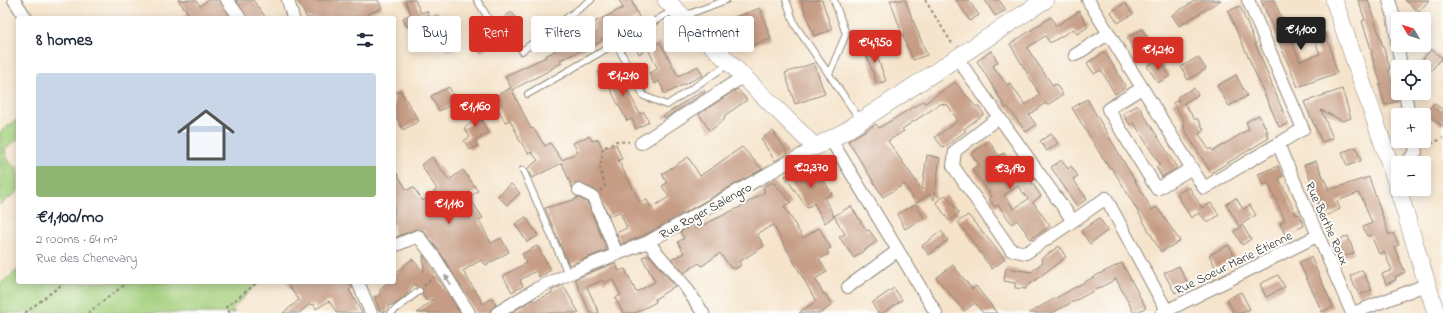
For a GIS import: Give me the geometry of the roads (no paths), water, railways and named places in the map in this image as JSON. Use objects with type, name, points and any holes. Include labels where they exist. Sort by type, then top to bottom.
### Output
[{"type":"street","points":[[14,0],[25,16]]},
{"type":"street","points":[[227,0],[239,16]]},
{"type":"street","points":[[288,0],[291,16]]},
{"type":"street","name":"Rue Roger Salengro","points":[[498,313],[536,289],[568,274],[648,242],[815,146],[831,140],[1046,0]]},
{"type":"street","points":[[1088,0],[1204,188],[1303,129],[1248,0]]},
{"type":"street","points":[[1334,0],[1391,164]]},
{"type":"street","points":[[1389,0],[1393,14],[1400,60]]},
{"type":"street","points":[[675,8],[815,146]]},
{"type":"street","points":[[1075,55],[1108,34]]},
{"type":"street","points":[[959,57],[999,117],[1073,221]]},
{"type":"street","points":[[641,143],[744,76]]},
{"type":"street","points":[[1142,88],[1108,109],[1157,190],[1192,168]]},
{"type":"street","points":[[999,117],[955,151],[953,166],[1011,250],[1026,253],[1106,198],[1165,312]]},
{"type":"street","points":[[831,140],[936,313]]},
{"type":"street","name":"Rue Berthe Roux","points":[[1278,144],[1317,236],[1353,313]]},
{"type":"street","points":[[579,190],[593,197],[616,254]]},
{"type":"street","points":[[1402,196],[1436,313]]},
{"type":"street","points":[[396,245],[418,236],[435,258],[469,313]]},
{"type":"street","name":"Rue Soeur Marie Étienne","points":[[1165,312],[1317,236]]},
{"type":"street","points":[[648,242],[685,286],[703,313]]},
{"type":"street","points":[[848,287],[897,251]]},
{"type":"street","points":[[359,284],[371,313]]},
{"type":"street","points":[[1353,313],[1428,284]]},
{"type":"lane","points":[[477,0],[487,16]]},
{"type":"lane","points":[[523,50],[591,0]]},
{"type":"lane","points":[[656,19],[675,8],[726,0]]},
{"type":"lane","points":[[786,0],[795,25],[861,121]]},
{"type":"lane","points":[[829,74],[846,34],[834,0]]},
{"type":"lane","points":[[528,94],[603,51]]},
{"type":"lane","points":[[621,52],[644,96],[667,105],[731,63]]},
{"type":"lane","points":[[523,170],[568,274]]},
{"type":"lane","points":[[391,313],[419,291]]}]
